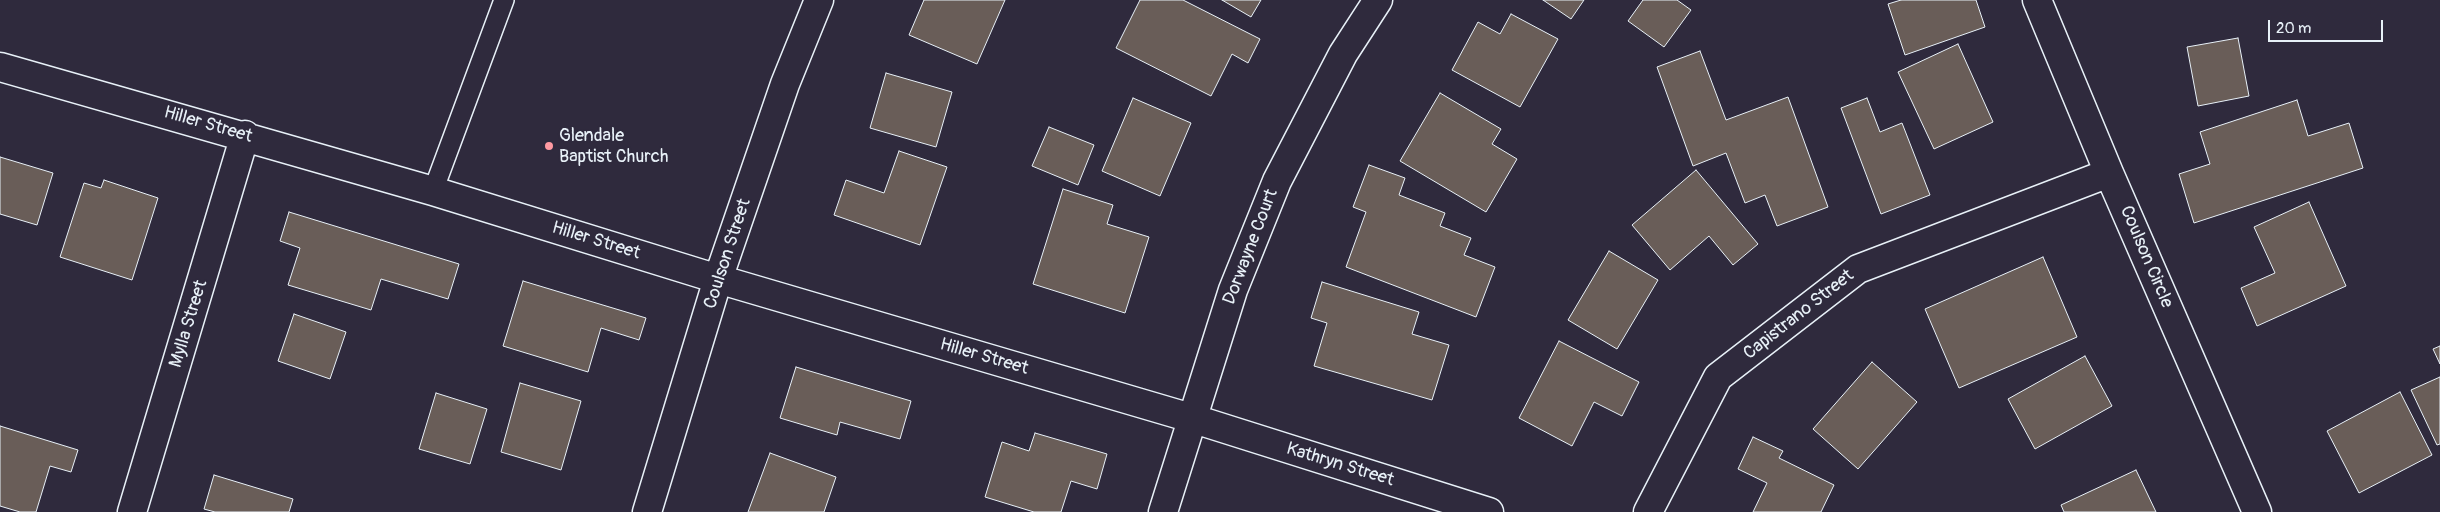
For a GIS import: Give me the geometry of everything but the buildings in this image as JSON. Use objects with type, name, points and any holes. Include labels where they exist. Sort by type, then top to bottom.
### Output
[{"type":"street","name":"Coulson Street","points":[[647,512],[718,279],[785,84],[819,0]]},
{"type":"street","name":"Dorwayne Court","points":[[1163,512],[1191,418],[1233,290],[1277,181],[1343,54],[1378,0]]},
{"type":"street","name":"Coulson Circle","points":[[2037,0],[2109,173],[2257,512]]},
{"type":"street","name":"Hiller Street","points":[[0,67],[245,135],[718,279],[1191,418]]},
{"type":"street","name":"Mylla Street","points":[[132,512],[245,135]]},
{"type":"street","name":"Capistrano Street","points":[[1648,512],[1718,378],[1858,269],[2109,173]]},
{"type":"street","name":"Kathryn Street","points":[[1191,418],[1489,512]]},
{"type":"lane","points":[[433,191],[504,0]]},
{"type":"place","name":"Glendale Baptist Church","points":[[549,146]]}]
